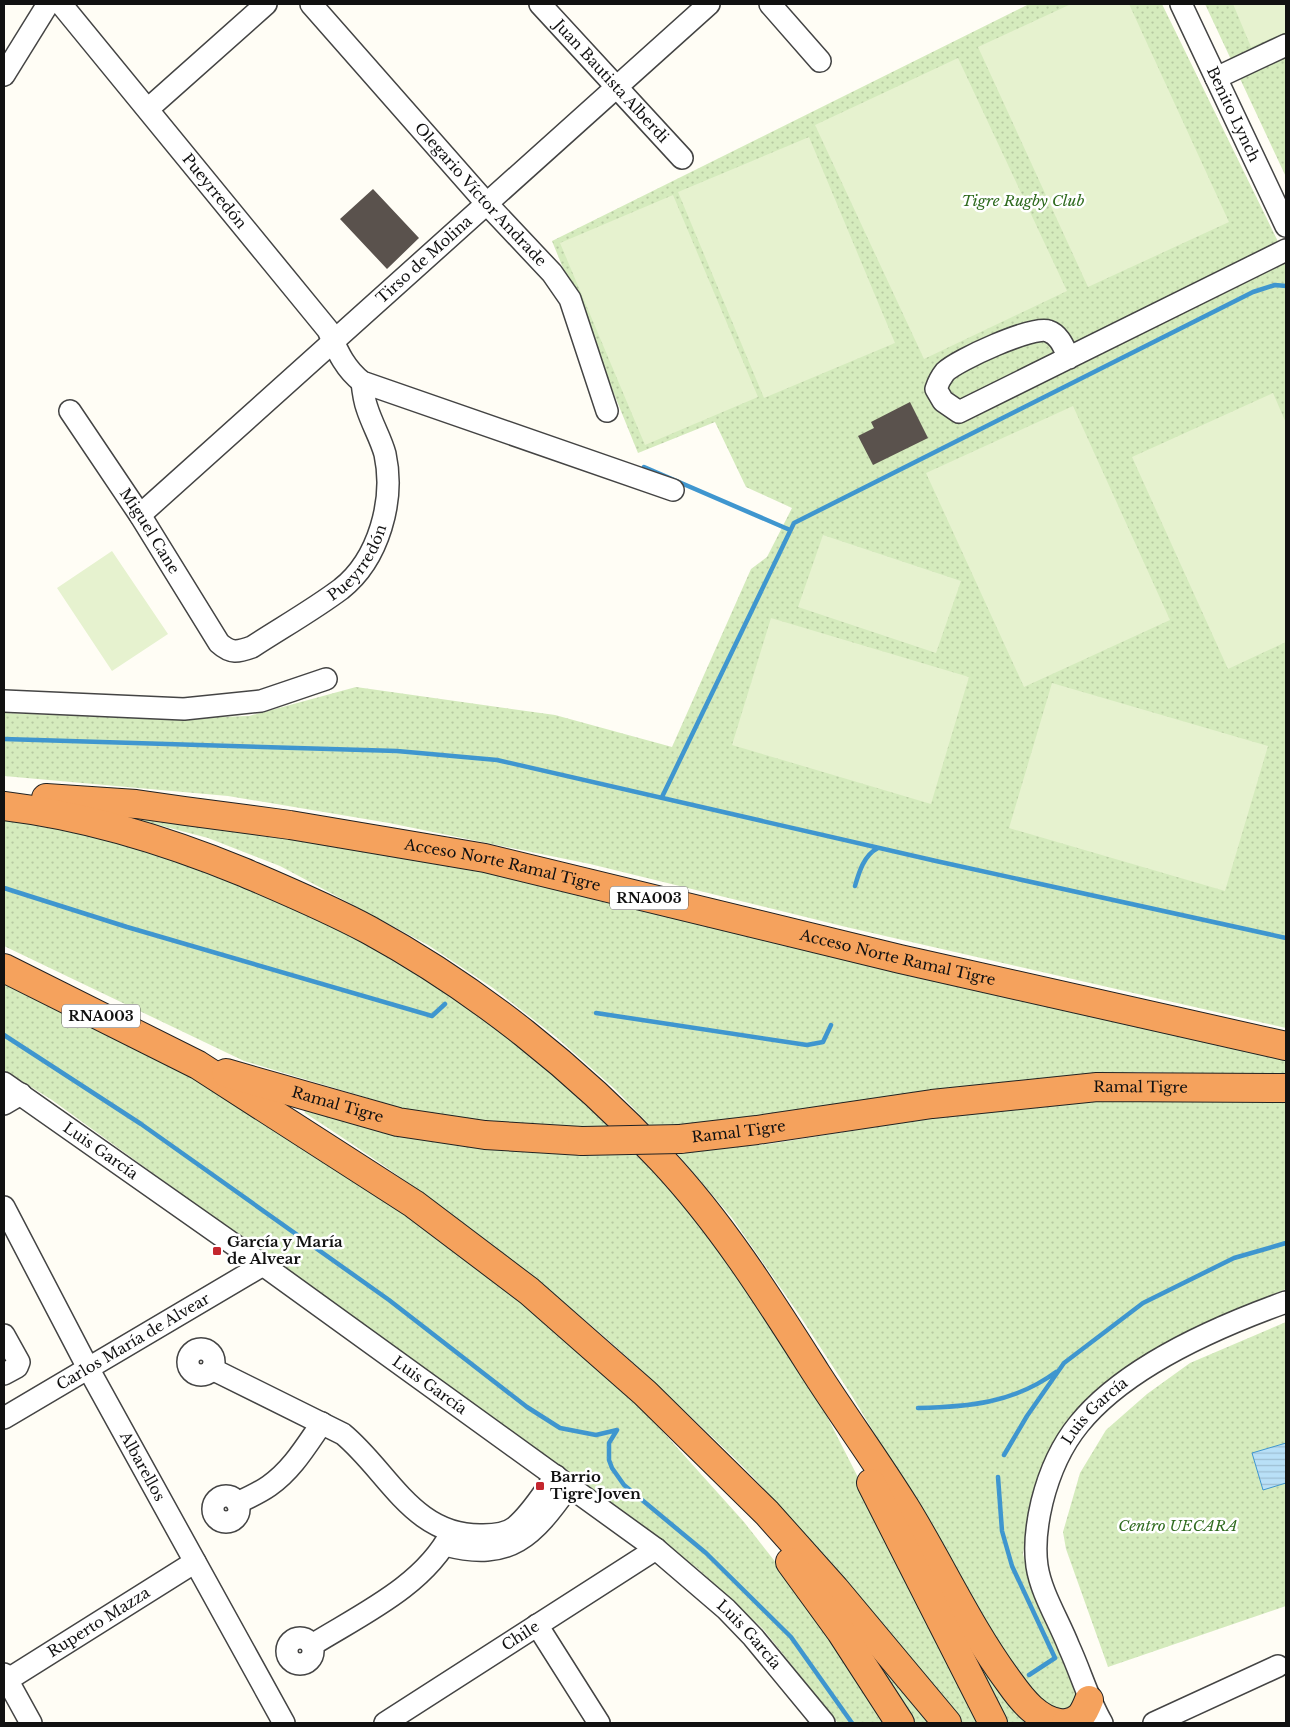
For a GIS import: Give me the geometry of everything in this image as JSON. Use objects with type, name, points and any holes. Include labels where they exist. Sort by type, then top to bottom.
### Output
[{"type":"highway","name":"Acceso Norte Ramal Tigre","points":[[4,796],[136,804],[290,825],[485,858],[891,957],[1286,1046]]},
{"type":"highway","points":[[4,806],[42,811],[116,827],[198,854],[286,890],[370,931],[456,984],[534,1041],[612,1109],[663,1161],[721,1231],[771,1302],[906,1508],[958,1603],[1008,1681],[1034,1711],[1053,1723],[1060,1723]]},
{"type":"highway","name":"RNA003","points":[[4,968],[198,1065]]},
{"type":"highway","points":[[198,1065],[414,1204],[529,1291],[645,1393],[767,1513],[835,1589],[947,1723]]},
{"type":"highway","name":"Ramal Tigre","points":[[198,1065],[398,1122],[485,1135],[582,1141],[680,1139],[757,1130],[932,1104],[1097,1087],[1286,1088]]},
{"type":"highway","points":[[818,1376],[993,1723]]},
{"type":"highway","points":[[704,1452],[767,1531],[841,1632],[900,1723]]},
{"type":"highway","points":[[1066,1723],[1075,1722],[1083,1715],[1096,1712]]},
{"type":"street","points":[[4,75],[48,4]]},
{"type":"street","name":"Pueyrredón","points":[[61,4],[328,330],[346,368],[362,382],[673,490]]},
{"type":"street","points":[[148,110],[266,4]]},
{"type":"street","name":"Olegario Víctor Andrade","points":[[311,4],[487,204],[552,273],[570,299],[607,411]]},
{"type":"street","name":"Juan Bautista Alberdi","points":[[540,4],[682,158]]},
{"type":"street","name":"Tirso de Molina","points":[[140,515],[710,4]]},
{"type":"street","points":[[770,4],[820,61]]},
{"type":"street","name":"Benito Lynch","points":[[1181,4],[1286,226]]},
{"type":"street","points":[[1216,78],[1286,45]]},
{"type":"street","points":[[1069,358],[1060,339],[1053,333],[1046,329],[1032,331],[958,363],[945,372],[936,389],[943,401],[959,412],[1069,358],[1286,250]]},
{"type":"street","name":"Pueyrredón","points":[[228,650],[236,653],[252,647],[342,588],[358,571],[372,550],[388,497],[387,475],[385,454],[366,407],[362,382]]},
{"type":"street","name":"Miguel Cane","points":[[70,411],[140,515],[219,643],[228,650]]},
{"type":"street","points":[[4,701],[184,709],[261,701],[326,679]]},
{"type":"street","name":"Luis García","points":[[10,1094],[263,1265],[656,1548],[726,1609],[753,1637],[789,1677],[824,1723]]},
{"type":"street","name":"Albarellos","points":[[4,1208],[88,1368],[284,1723]]},
{"type":"street","name":"Carlos María de Alvear","points":[[4,1418],[263,1265]]},
{"type":"street","name":"Luis García","points":[[1096,1712],[1037,1567],[1036,1531],[1039,1514],[1045,1489],[1057,1459],[1079,1424],[1103,1400],[1134,1377],[1168,1355],[1208,1334],[1286,1302]]},
{"type":"street","points":[[4,1335],[19,1362],[17,1367],[4,1374]]},
{"type":"street","points":[[212,1368],[343,1434],[358,1447],[388,1484],[411,1507],[448,1539]]},
{"type":"street","points":[[237,1503],[268,1487],[281,1476],[296,1461],[322,1423]]},
{"type":"street","points":[[312,1645],[385,1600],[412,1580],[448,1539],[497,1535],[514,1529],[562,1481]]},
{"type":"street","name":"Chile","points":[[384,1723],[656,1548]]},
{"type":"street","name":"Ruperto Mazza","points":[[5,1679],[195,1562]]},
{"type":"street","points":[[537,1625],[599,1723]]},
{"type":"street","points":[[1154,1723],[1278,1666]]},
{"type":"street","name":"Luis García","points":[[1078,1668],[1114,1723]]},
{"type":"street","points":[[5,1679],[31,1723]]},
{"type":"green space","name":"Tigre Rugby Club","points":[[1029,4],[1162,4],[1286,258],[1286,1028],[846,927],[590,864],[389,823],[228,796],[4,776],[4,713],[159,719],[249,716],[356,687],[555,715],[672,747],[751,569],[767,557],[792,508],[746,487],[715,422],[638,453],[552,241]]},
{"type":"green space","points":[[1071,4],[1129,4],[1229,222],[1088,287],[978,47]]},
{"type":"green space","points":[[1205,4],[1286,4],[1286,177]]},
{"type":"green space","points":[[1233,4],[1286,4],[1286,32],[1251,47]]},
{"type":"green space","name":"Tigre Rugby Club","points":[[958,58],[1067,291],[924,359],[815,125]]},
{"type":"green space","points":[[809,137],[895,343],[764,398],[678,192]]},
{"type":"green space","points":[[673,195],[758,397],[645,445],[560,243]]},
{"type":"green space","points":[[1273,393],[1286,423],[1286,642],[1228,669],[1132,457]]},
{"type":"green space","points":[[1073,406],[1170,620],[1024,687],[926,473]]},
{"type":"green space","points":[[823,535],[961,581],[936,653],[798,607]]},
{"type":"green space","points":[[112,551],[168,634],[112,671],[57,588]]},
{"type":"green space","points":[[771,618],[969,677],[931,804],[732,745]]},
{"type":"green space","points":[[1052,683],[1268,746],[1225,891],[1009,828]]},
{"type":"green space","points":[[133,815],[203,823],[561,884],[1286,1054],[1286,1076],[1137,1072],[1011,1083],[693,1150],[769,1144],[920,1120],[1101,1100],[1286,1102],[1286,1289],[1224,1315],[1155,1352],[1101,1390],[1030,1512],[1023,1554],[1028,1572],[1079,1689],[1071,1719],[1024,1689],[902,1479],[852,1396],[798,1313],[732,1218],[680,1157],[616,1090],[556,1037],[493,988],[428,945],[280,866],[208,838],[132,818]]},
{"type":"green space","points":[[4,816],[47,822],[192,861],[345,928],[443,985],[580,1090],[682,1196],[809,1381],[983,1723],[956,1723],[857,1598],[752,1476],[600,1333],[506,1255],[407,1182],[305,1113],[303,1107],[449,1143],[528,1151],[589,1151],[486,1122],[408,1110],[244,1061],[4,946]]},
{"type":"green space","points":[[4,982],[113,1034],[211,1088],[434,1233],[598,1365],[655,1423],[744,1522],[821,1620],[892,1723],[838,1723],[763,1629],[697,1568],[52,1100],[4,1070]]},
{"type":"green space","name":"Centro UECARA","points":[[1286,1322],[1286,1606],[1108,1667],[1066,1549],[1063,1532],[1080,1473],[1106,1430],[1147,1394],[1190,1363]]},
{"type":"green space","points":[[847,1620],[938,1723],[909,1723]]},
{"type":"green space","points":[[966,1628],[1045,1723],[1003,1723],[970,1661]]},
{"type":"water","points":[[1286,1443],[1286,1483],[1263,1490],[1252,1453]]},
{"type":"building","points":[[373,189],[419,238],[387,269],[340,219]]},
{"type":"building","points":[[910,402],[928,438],[873,465],[858,436],[874,428],[871,422]]},
{"type":"waterway","points":[[662,797],[794,523],[1253,292],[1275,285],[1286,286]]},
{"type":"waterway","points":[[644,467],[790,530]]},
{"type":"waterway","points":[[4,739],[397,751],[497,760],[936,861],[1286,938]]},
{"type":"waterway","points":[[855,886],[866,859],[878,848]]},
{"type":"waterway","points":[[4,888],[127,927],[432,1016],[445,1004]]},
{"type":"waterway","points":[[596,1013],[807,1045],[823,1042],[831,1025]]},
{"type":"waterway","points":[[4,1035],[141,1124],[389,1300],[527,1407],[560,1428],[596,1435],[617,1430]]},
{"type":"waterway","points":[[1004,1455],[1027,1416],[1064,1363],[1143,1303],[1234,1258],[1286,1243]]},
{"type":"waterway","points":[[918,1408],[973,1404],[1007,1397],[1024,1391],[1056,1372]]},
{"type":"waterway","points":[[617,1430],[609,1443],[609,1460],[612,1468],[624,1485],[706,1553],[791,1637],[852,1723]]},
{"type":"waterway","points":[[998,1477],[1002,1531],[1012,1566],[1055,1658],[1029,1675]]},
{"type":"place","name":"García y María de Alvear","points":[[217,1251]]},
{"type":"place","name":"Barrio Tigre Joven","points":[[540,1486]]}]
